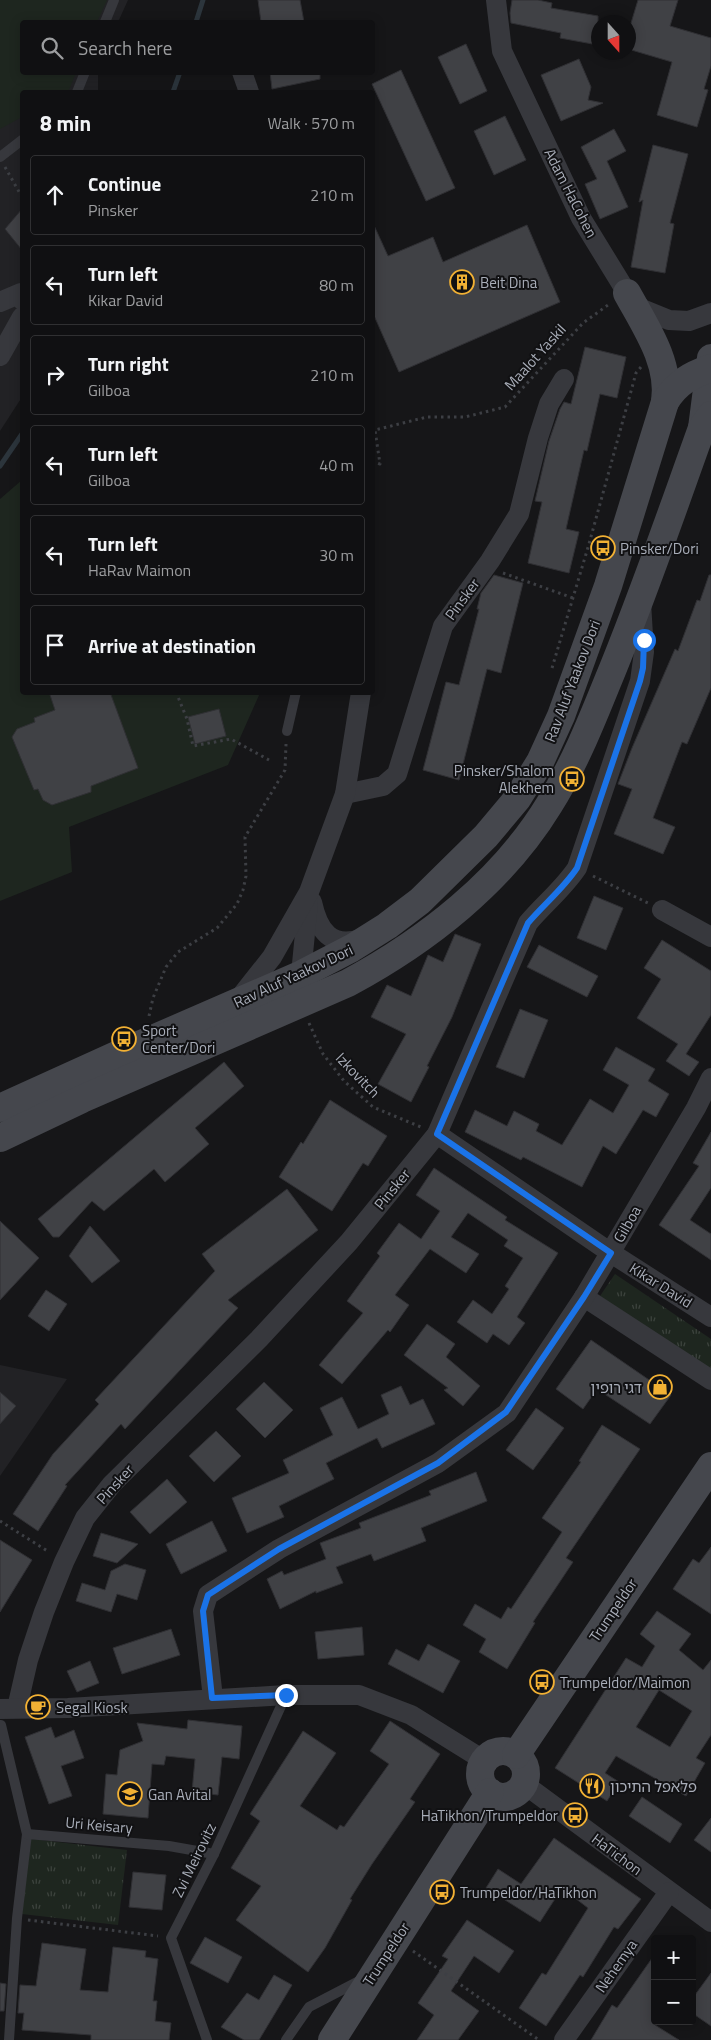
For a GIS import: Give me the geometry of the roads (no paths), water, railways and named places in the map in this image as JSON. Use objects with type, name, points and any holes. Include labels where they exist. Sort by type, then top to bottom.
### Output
[{"type":"main road","points":[[627,293],[658,354],[665,380],[665,402]]},
{"type":"main road","points":[[706,422],[711,365]]},
{"type":"main road","name":"Rav Aluf Yaakov Dori","points":[[0,1108],[330,961],[374,934],[420,901],[479,843],[517,799],[540,762],[561,716],[608,586],[665,402],[677,386],[711,365]]},
{"type":"main road","name":"Rav Aluf Yaakov Dori","points":[[0,1138],[82,1099],[348,983],[410,946],[460,907],[501,867],[548,806],[570,767],[641,601],[706,422]]},
{"type":"main road","name":"Trumpeldor","points":[[516,1755],[711,1466]]},
{"type":"main road","points":[[505,1751],[516,1755],[525,1765],[524,1784],[520,1790],[509,1796],[496,1796],[482,1783],[482,1766],[489,1756],[499,1752],[505,1751]]},
{"type":"main road","name":"Trumpeldor","points":[[332,2040],[490,1792]]},
{"type":"street","name":"Adam HaCohen","points":[[496,0],[502,51],[581,218],[627,293],[642,309],[669,320],[689,321],[711,313]]},
{"type":"street","points":[[243,75],[248,90]]},
{"type":"street","points":[[0,302],[20,296]]},
{"type":"street","points":[[0,356],[20,320]]},
{"type":"street","name":"Pinsker","points":[[345,794],[383,786],[397,774],[443,626],[486,567],[519,514],[538,438],[549,404],[564,379]]},
{"type":"street","name":"Pinsker","points":[[6,1714],[64,1562],[85,1518],[112,1484],[259,1339],[349,1242],[429,1131],[528,923],[567,883],[577,868],[640,681],[644,652],[641,601]]},
{"type":"street","points":[[235,1003],[272,957],[309,892],[345,794],[361,695]]},
{"type":"street","points":[[309,892],[320,927],[329,936],[350,943],[374,934]]},
{"type":"street","points":[[278,1012],[295,995],[301,984],[309,892]]},
{"type":"street","points":[[662,910],[711,936]]},
{"type":"street","name":"Gilboa","points":[[212,1698],[203,1611],[208,1595],[279,1549],[438,1463],[506,1412],[584,1297],[696,1108],[711,1078]]},
{"type":"street","name":"Kikar David","points":[[429,1131],[611,1253],[711,1317]]},
{"type":"street","points":[[584,1297],[711,1380]]},
{"type":"street","points":[[6,1714],[212,1698],[359,1695],[411,1715],[485,1761]]},
{"type":"street","name":"HaTichon","points":[[524,1784],[711,1922]]},
{"type":"street","name":"Nehemya","points":[[564,2040],[668,1892]]},
{"type":"lane","points":[[106,20],[114,0]]},
{"type":"lane","points":[[79,90],[85,75]]},
{"type":"lane","points":[[2,162],[20,142]]},
{"type":"lane","points":[[286,731],[295,695]]},
{"type":"lane","name":"Zvi Meirovitz","points":[[207,2040],[171,1938],[214,1854],[286,1695]]},
{"type":"lane","points":[[6,1714],[27,1834],[17,1918],[9,2040]]},
{"type":"lane","name":"Uri Keisary","points":[[27,1834],[169,1846],[214,1854]]},
{"type":"lane","points":[[286,2040],[310,2007],[373,1974]]},
{"type":"waterway","points":[[197,20],[203,0]]},
{"type":"waterway","points":[[174,90],[179,75]]},
{"type":"waterway","points":[[0,466],[20,437]]},
{"type":"place","name":"Beit Dina","points":[[462,282]]},
{"type":"place","name":"Pinsker/Dori","points":[[603,548]]},
{"type":"place","name":"Pinsker/Shalom Alekhem","points":[[572,779]]},
{"type":"place","name":"Sport Center/Dori","points":[[124,1039]]},
{"type":"place","name":"דגי רופין","points":[[660,1387]]},
{"type":"place","name":"Trumpeldor/Maimon","points":[[542,1682]]},
{"type":"place","name":"Segal Kiosk","points":[[38,1707]]},
{"type":"place","name":"פלאפל התיכון","points":[[592,1786]]},
{"type":"place","name":"Gan Avital","points":[[130,1794]]},
{"type":"place","name":"HaTikhon/Trumpeldor","points":[[575,1815]]},
{"type":"place","name":"Trumpeldor/HaTikhon","points":[[442,1892]]}]
